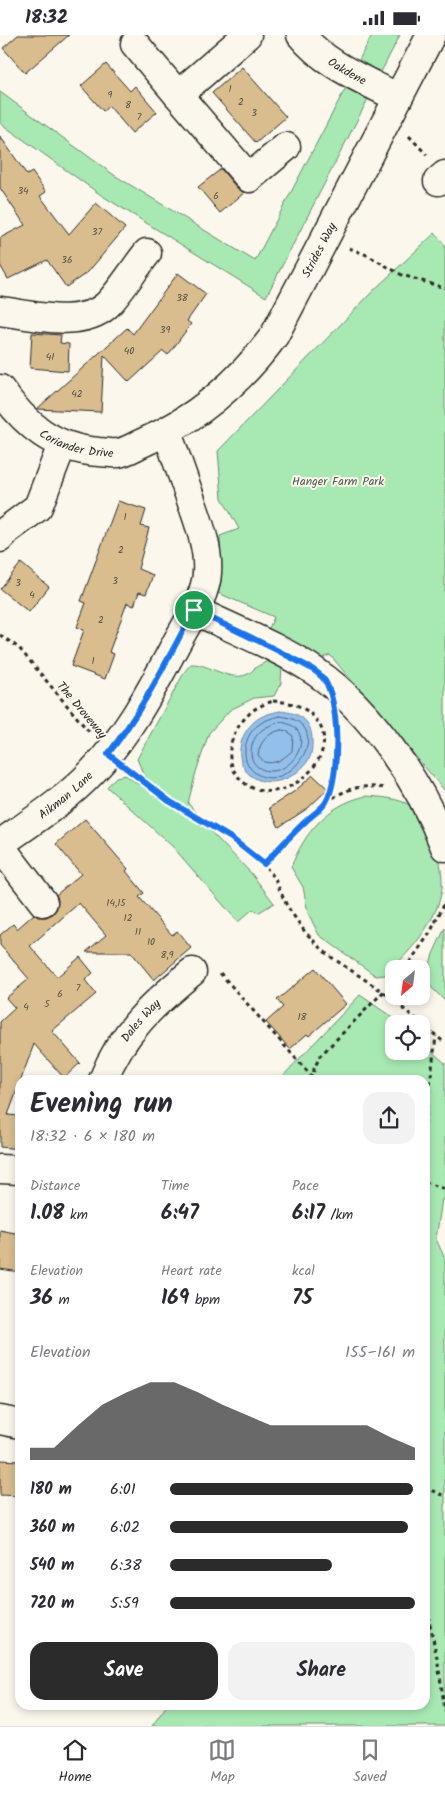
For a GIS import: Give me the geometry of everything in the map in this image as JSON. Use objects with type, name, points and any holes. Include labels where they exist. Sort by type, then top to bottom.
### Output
[{"type":"street","points":[[178,95],[247,35]]},
{"type":"street","name":"Oakdene","points":[[301,35],[308,44],[332,63],[394,107]]},
{"type":"street","name":"Strides Way","points":[[167,432],[232,385],[259,357],[282,323],[431,35]]},
{"type":"street","points":[[134,44],[249,177],[286,147]]},
{"type":"street","points":[[0,311],[71,320],[93,315],[107,305],[147,253]]},
{"type":"street","name":"Coriander Drive","points":[[0,389],[11,404],[36,428],[62,445],[86,451],[118,453],[167,432]]},
{"type":"street","name":"Aikman Lane","points":[[0,845],[70,792],[108,754],[128,728],[146,698],[205,587],[208,574],[201,527],[167,432]]},
{"type":"street","points":[[0,538],[7,530],[38,507],[62,445]]},
{"type":"street","points":[[194,610],[302,663],[333,685],[350,700],[383,738],[420,793],[445,847]]},
{"type":"street","points":[[0,845],[43,902]]},
{"type":"street","name":"Dales Way","points":[[105,1075],[115,1051],[131,1030],[172,989],[203,969]]},
{"type":"street","points":[[0,1169],[15,1170]]},
{"type":"street","points":[[0,1419],[15,1423]]},
{"type":"path","points":[[394,107],[439,172]]},
{"type":"path","points":[[326,239],[367,255],[402,275],[445,288]]},
{"type":"path","name":"The Droveway","points":[[0,635],[19,648],[108,754],[169,801],[231,838],[264,864],[274,877],[287,906],[305,932],[328,955],[382,991],[445,1043]]},
{"type":"path","points":[[273,701],[297,704],[318,721],[322,733],[323,746],[314,768],[297,783],[282,790],[267,792],[244,783],[237,776],[229,757],[230,746],[242,722],[250,713],[273,701]]},
{"type":"path","points":[[326,803],[334,771],[337,748],[336,723]]},
{"type":"path","points":[[264,864],[326,803],[347,791],[365,787],[389,789]]},
{"type":"path","points":[[411,960],[430,933],[445,902]]},
{"type":"path","points":[[203,969],[309,1075]]},
{"type":"path","points":[[313,1075],[320,1056],[385,988]]},
{"type":"path","points":[[430,1084],[436,1035]]},
{"type":"path","points":[[430,1183],[445,1189]]},
{"type":"path","points":[[430,1489],[445,1496]]},
{"type":"path","points":[[430,1624],[445,1711]]},
{"type":"green space","points":[[372,35],[400,35],[381,72],[359,60]]},
{"type":"green space","points":[[346,87],[368,99],[266,297],[101,195],[0,123],[0,92],[114,175],[255,261]]},
{"type":"green space","name":"Hanger Farm Park","points":[[435,233],[445,245],[445,791],[330,655],[314,662],[266,635],[274,617],[218,593],[221,581],[220,536],[239,529],[222,498],[218,451],[374,290]]},
{"type":"green space","points":[[268,661],[282,665],[281,683],[274,696],[254,698],[230,710],[209,733],[188,803],[215,836],[251,873],[274,903],[258,913],[253,909],[238,922],[173,847],[107,787],[116,777],[126,775],[138,784],[149,782],[137,759],[185,671],[191,664],[205,666],[226,675],[241,676],[248,674]]},
{"type":"green space","points":[[366,796],[383,797],[406,803],[418,813],[437,848],[442,878],[442,890],[438,906],[419,939],[401,960],[385,960],[385,975],[376,976],[319,935],[308,913],[303,887],[291,867],[303,842],[319,822],[329,813],[352,800]]},
{"type":"green space","points":[[445,928],[445,1001],[430,986],[430,964]]},
{"type":"green space","points":[[360,995],[389,1015],[385,1015],[385,1060],[430,1060],[430,1050],[445,1063],[445,1199],[442,1199],[436,1239],[445,1259],[445,1726],[152,1726],[163,1710],[430,1710],[430,1075],[284,1075]]},
{"type":"water","points":[[280,711],[300,716],[308,724],[312,736],[311,754],[302,768],[288,778],[273,782],[257,779],[250,775],[241,762],[240,748],[242,740],[249,726],[255,721],[270,713]]},
{"type":"building","points":[[18,35],[69,35],[25,73],[3,48]]},
{"type":"building","points":[[106,64],[130,91],[135,86],[157,112],[132,133],[109,106],[103,111],[81,86]]},
{"type":"building","points":[[242,67],[286,117],[256,143],[212,93]]},
{"type":"building","points":[[0,136],[27,175],[32,172],[46,192],[40,196],[69,234],[96,203],[125,228],[88,272],[66,287],[47,260],[8,279],[0,265],[0,238],[25,225],[0,188]]},
{"type":"building","points":[[221,169],[237,188],[244,193],[220,213],[198,187]]},
{"type":"building","points":[[178,273],[206,294],[187,321],[191,324],[168,355],[163,351],[129,382],[104,355],[101,412],[37,409],[127,328],[133,334]]},
{"type":"building","points":[[32,333],[61,335],[60,343],[69,344],[68,371],[30,368]]},
{"type":"building","points":[[118,501],[146,510],[141,526],[149,528],[138,569],[153,575],[146,594],[139,592],[134,606],[127,603],[109,652],[114,654],[105,679],[71,666],[84,630],[77,627],[86,603],[81,601]]},
{"type":"building","points":[[21,563],[49,587],[29,612],[0,589]]},
{"type":"building","points":[[313,775],[328,789],[308,808],[279,827],[269,808],[295,791]]},
{"type":"building","points":[[85,819],[128,869],[126,871],[144,893],[139,897],[172,935],[177,931],[191,948],[154,980],[131,952],[86,952],[106,935],[79,903],[30,946],[57,977],[80,957],[93,973],[85,980],[96,994],[52,1031],[80,1063],[67,1075],[61,1075],[34,1044],[23,1075],[15,1075],[15,1096],[8,1115],[15,1116],[15,1148],[0,1147],[0,1022],[15,1008],[6,998],[29,979],[0,945],[0,935],[13,924],[17,929],[34,914],[38,917],[46,917],[53,914],[57,908],[58,900],[56,895],[81,874],[56,844]]},
{"type":"building","points":[[315,968],[346,1004],[309,1036],[307,1034],[290,1049],[266,1022],[283,1007],[277,1000]]},
{"type":"building","points":[[0,1230],[15,1233],[15,1271],[0,1269]]},
{"type":"building","points":[[0,1460],[15,1461],[15,1496],[0,1495]]},
{"type":"route","points":[[194,610],[302,663],[322,677],[332,697],[337,731],[337,748],[332,785],[326,803],[264,864],[231,838],[169,801],[108,754],[128,728],[146,698],[194,610]]}]
